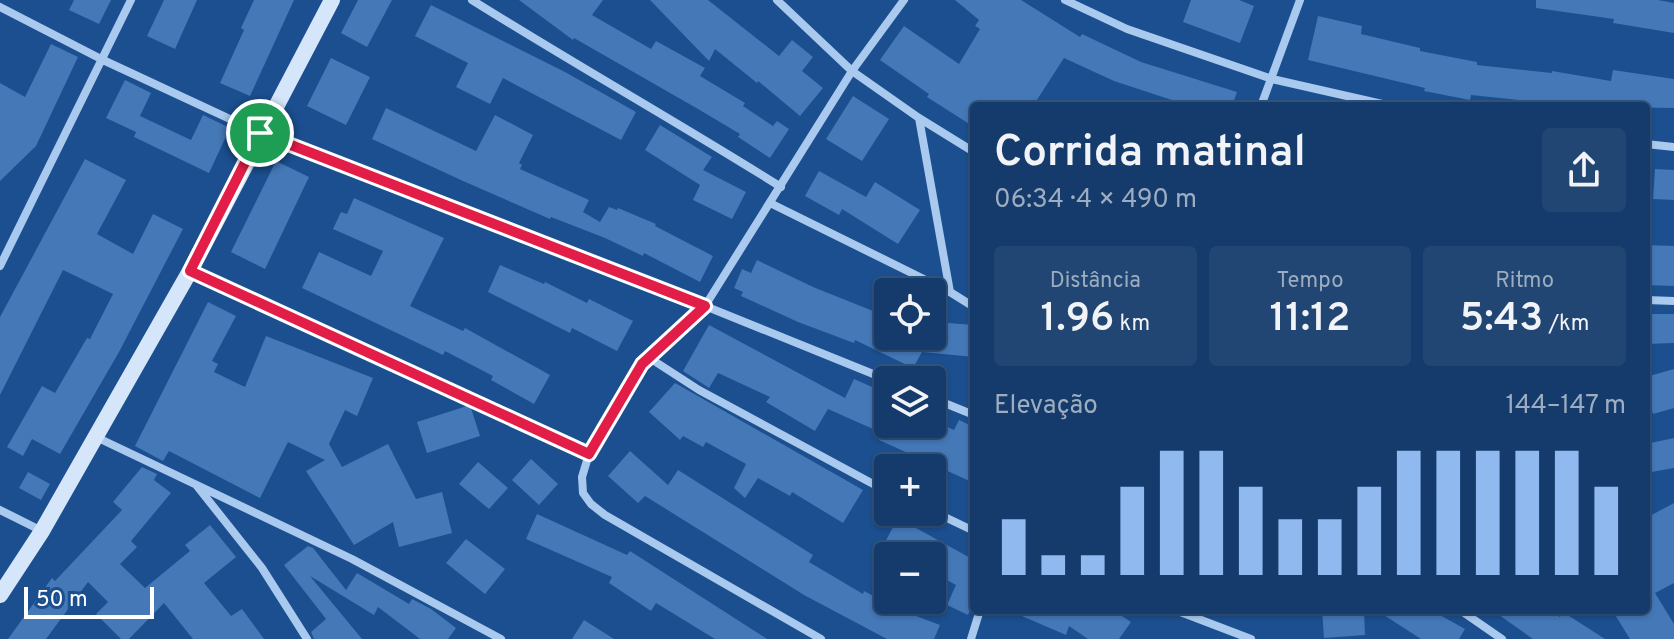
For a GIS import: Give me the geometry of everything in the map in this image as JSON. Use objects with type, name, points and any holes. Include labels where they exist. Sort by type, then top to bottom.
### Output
[{"type":"street","points":[[0,266],[131,0]]},
{"type":"street","points":[[0,595],[42,531],[190,271],[332,0]]},
{"type":"street","points":[[472,0],[781,187]]},
{"type":"street","points":[[777,0],[852,71],[970,150]]},
{"type":"street","points":[[821,639],[605,515],[583,493],[582,477],[589,454],[633,376],[648,357],[705,306],[852,71],[904,0]]},
{"type":"street","points":[[1065,0],[1127,29],[1272,79],[1373,102]]},
{"type":"street","points":[[1263,102],[1300,0]]},
{"type":"street","points":[[0,7],[103,60],[260,133],[874,374]]},
{"type":"street","points":[[919,118],[950,292]]},
{"type":"street","points":[[1650,144],[1674,147]]},
{"type":"street","points":[[770,203],[970,304]]},
{"type":"street","points":[[190,271],[589,454]]},
{"type":"street","points":[[1650,300],[1674,301]]},
{"type":"street","points":[[648,357],[699,390],[874,484]]},
{"type":"street","points":[[946,404],[970,413]]},
{"type":"street","points":[[96,437],[352,559],[501,639]]},
{"type":"street","points":[[194,482],[262,568],[307,639]]},
{"type":"street","points":[[0,510],[42,531]]},
{"type":"street","points":[[946,518],[970,529]]},
{"type":"street","points":[[971,639],[979,614]]},
{"type":"street","points":[[1185,614],[1251,639]]},
{"type":"street","points":[[1466,614],[1502,639]]},
{"type":"building","points":[[74,0],[111,0],[99,24],[69,10]]},
{"type":"building","points":[[164,0],[197,0],[175,49],[147,36]]},
{"type":"building","points":[[254,0],[294,0],[250,96],[220,83]]},
{"type":"building","points":[[358,0],[392,0],[367,47],[341,33]]},
{"type":"building","points":[[519,0],[603,0],[592,15],[651,49],[656,41],[705,68],[700,76],[745,103],[743,106],[773,126],[777,121],[789,129],[770,158],[738,137],[740,134],[573,40]]},
{"type":"building","points":[[650,0],[708,0],[779,56],[792,40],[813,57],[802,71],[823,88],[800,116],[715,49],[709,61]]},
{"type":"building","points":[[955,0],[1021,0],[1080,37],[1082,34],[1141,62],[1237,92],[1233,102],[1178,102],[1114,81],[1064,58],[1036,102],[970,102],[970,124],[927,97],[929,94],[880,60],[904,26],[959,64],[980,29],[975,26],[979,20]]},
{"type":"building","points":[[1191,0],[1239,0],[1254,6],[1240,43],[1183,22]]},
{"type":"building","points":[[1536,0],[1658,0],[1674,3],[1674,33],[1613,23],[1614,19],[1536,8]]},
{"type":"building","points":[[431,5],[565,72],[636,112],[621,140],[503,78],[490,104],[456,87],[468,63],[415,36]]},
{"type":"building","points":[[1318,16],[1362,26],[1361,34],[1420,48],[1420,51],[1477,62],[1477,65],[1552,71],[1611,81],[1613,70],[1674,79],[1674,108],[1650,108],[1650,102],[1538,102],[1471,95],[1470,100],[1308,60]]},
{"type":"building","points":[[51,44],[78,57],[36,146],[0,181],[0,83],[25,97]]},
{"type":"building","points":[[331,58],[370,77],[346,125],[307,106]]},
{"type":"building","points":[[125,80],[151,93],[140,116],[191,140],[203,115],[230,128],[209,173],[134,137],[136,132],[106,118]]},
{"type":"building","points":[[853,96],[889,119],[862,161],[826,139]]},
{"type":"building","points":[[386,108],[476,151],[495,115],[533,135],[519,163],[522,165],[520,169],[589,200],[583,212],[600,222],[609,207],[618,208],[656,224],[713,256],[700,282],[644,253],[643,256],[605,238],[550,219],[372,139]]},
{"type":"building","points":[[660,125],[712,157],[703,170],[746,192],[732,219],[693,200],[700,185],[645,150]]},
{"type":"building","points":[[85,159],[126,180],[97,234],[133,254],[153,214],[183,229],[119,352],[60,454],[32,439],[23,456],[7,447],[42,386],[55,393],[87,338],[90,339],[113,294],[63,270],[0,395],[0,317]]},
{"type":"building","points":[[276,161],[309,177],[265,269],[231,252]]},
{"type":"building","points":[[1655,169],[1674,170],[1674,200],[1653,199]]},
{"type":"building","points":[[819,171],[866,197],[875,182],[920,210],[898,244],[842,209],[839,215],[805,196]]},
{"type":"building","points":[[354,198],[444,238],[410,306],[463,331],[465,328],[550,375],[534,404],[491,380],[493,376],[445,351],[443,355],[302,288],[319,252],[371,276],[383,251],[333,229],[341,212],[347,214]]},
{"type":"building","points":[[1650,245],[1674,246],[1674,286],[1650,285]]},
{"type":"building","points":[[757,260],[813,287],[873,311],[874,309],[874,349],[798,322],[741,296],[743,292],[734,288],[742,269],[751,273]]},
{"type":"building","points":[[500,265],[545,282],[587,303],[589,299],[633,321],[617,351],[572,328],[570,333],[488,292]]},
{"type":"building","points":[[208,302],[236,316],[212,361],[218,364],[214,372],[245,387],[266,336],[373,378],[357,416],[345,410],[329,444],[342,467],[388,444],[416,499],[442,492],[452,533],[399,547],[393,522],[354,545],[306,471],[325,460],[288,442],[260,498],[169,451],[163,461],[135,446]]},
{"type":"building","points":[[1650,314],[1674,314],[1674,343],[1650,344]]},
{"type":"building","points":[[946,323],[970,325],[970,357],[922,352],[914,366],[876,350],[946,350]]},
{"type":"building","points":[[709,325],[845,398],[854,379],[874,388],[874,429],[828,409],[815,431],[766,402],[770,397],[718,373],[709,388],[683,371]]},
{"type":"building","points":[[1674,369],[1674,408],[1653,414],[1650,376]]},
{"type":"building","points":[[675,383],[863,490],[843,523],[792,492],[790,496],[758,478],[745,498],[734,488],[746,464],[706,442],[703,447],[683,436],[680,440],[649,412]]},
{"type":"building","points":[[467,406],[471,408],[480,436],[427,453],[417,422]]},
{"type":"building","points":[[959,420],[970,425],[970,481],[946,470],[946,454],[910,454],[879,440],[946,438],[946,426],[954,430]]},
{"type":"building","points":[[1674,438],[1674,468],[1650,472],[1650,443]]},
{"type":"building","points":[[630,451],[668,485],[678,470],[813,555],[809,562],[863,594],[864,591],[874,596],[874,614],[911,614],[940,625],[934,639],[887,639],[804,595],[645,496],[638,503],[608,476]]},
{"type":"building","points":[[531,459],[558,484],[539,505],[512,480]]},
{"type":"building","points":[[478,462],[508,488],[489,509],[459,484]]},
{"type":"building","points":[[142,467],[157,474],[154,480],[171,493],[131,541],[137,547],[120,564],[145,588],[190,551],[185,545],[210,525],[236,557],[204,583],[231,616],[242,609],[264,639],[193,639],[164,603],[129,639],[121,639],[96,614],[108,602],[88,582],[46,639],[8,639],[52,578],[55,581],[122,510],[113,502]]},
{"type":"building","points":[[28,472],[50,484],[41,500],[19,488]]},
{"type":"building","points":[[1674,503],[1674,583],[1655,593],[1674,624],[1674,639],[1630,639],[1614,614],[1650,614],[1650,516]]},
{"type":"building","points":[[537,514],[627,555],[630,551],[767,639],[715,639],[656,603],[651,611],[609,583],[612,577],[526,539]]},
{"type":"building","points":[[894,526],[912,526],[941,542],[885,542]]},
{"type":"building","points":[[466,539],[505,569],[485,594],[446,563]]},
{"type":"building","points":[[946,545],[970,558],[968,615],[947,605],[956,585],[946,580]]},
{"type":"building","points":[[308,546],[313,548],[346,590],[357,573],[409,604],[412,599],[431,609],[456,628],[448,639],[420,639],[378,607],[374,615],[310,576],[362,639],[314,639],[311,632],[326,619],[284,565]]},
{"type":"building","points":[[1017,614],[1119,614],[1131,622],[1119,639],[1088,639],[1069,626],[1066,635]]},
{"type":"building","points":[[1322,614],[1364,614],[1365,635],[1324,638]]},
{"type":"building","points":[[1382,614],[1438,614],[1465,629],[1459,639],[1421,639]]},
{"type":"building","points":[[1498,614],[1556,614],[1560,617],[1566,614],[1605,639],[1533,639]]},
{"type":"building","points":[[584,620],[614,639],[572,639]]},
{"type":"route","points":[[260,133],[705,306],[642,364],[589,454],[190,271],[260,133]]}]
